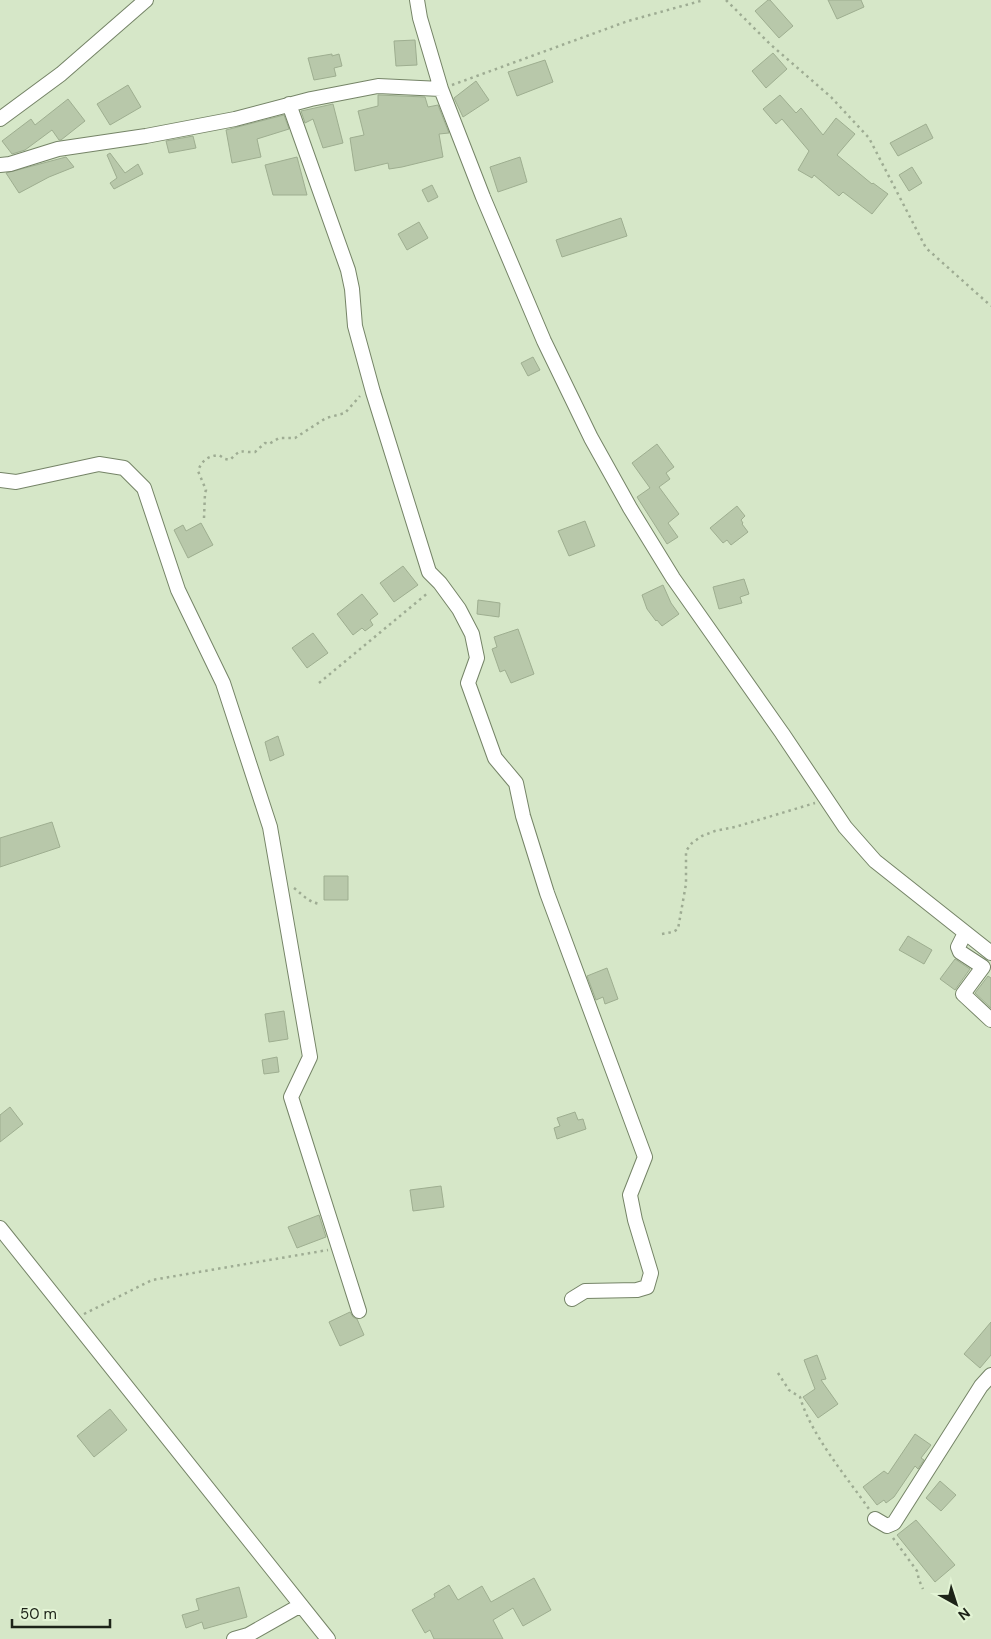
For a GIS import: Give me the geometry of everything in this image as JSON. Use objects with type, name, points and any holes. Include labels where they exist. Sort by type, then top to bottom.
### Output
[{"type":"street","points":[[0,119],[61,74],[146,0]]},
{"type":"street","points":[[417,0],[420,18],[440,89],[483,197],[544,341],[591,438],[630,508],[673,578],[777,725],[845,826],[874,861],[991,953]]},
{"type":"street","points":[[0,165],[10,164],[58,150],[235,119],[289,104],[378,86],[440,89]]},
{"type":"street","points":[[289,104],[348,270],[352,289],[355,326],[373,392],[429,572],[440,583],[459,609],[472,634],[477,658],[468,683],[495,758],[516,784],[523,816],[547,893],[645,1157],[630,1195],[634,1220],[651,1273],[647,1287],[637,1290],[585,1291],[572,1298]]},
{"type":"street","points":[[0,480],[16,482],[99,464],[124,468],[144,488],[178,590],[222,683],[270,827],[310,1057],[291,1097],[359,1311]]},
{"type":"street","points":[[965,933],[958,946],[960,952],[983,968],[963,994],[991,1020]]},
{"type":"street","points":[[0,1228],[328,1639]]},
{"type":"street","points":[[881,1522],[894,1523],[981,1386],[991,1375]]},
{"type":"street","points":[[234,1639],[248,1635],[301,1606]]},
{"type":"path","points":[[440,89],[628,21],[704,0]]},
{"type":"path","points":[[726,0],[770,44],[831,97],[869,138],[926,248],[991,306]]},
{"type":"path","points":[[204,518],[206,490],[198,472],[204,460],[219,455],[225,460],[230,460],[241,450],[255,452],[265,443],[269,444],[279,438],[294,438],[326,418],[345,413],[364,392],[373,392]]},
{"type":"path","points":[[319,683],[440,583]]},
{"type":"path","points":[[662,934],[678,929],[686,884],[686,851],[692,843],[702,836],[715,831],[735,827],[826,799]]},
{"type":"path","points":[[280,884],[293,887],[312,903],[320,904]]},
{"type":"path","points":[[73,1319],[152,1280],[339,1248]]},
{"type":"path","points":[[778,1373],[789,1390],[800,1397],[804,1413],[917,1571],[923,1590]]},
{"type":"building","points":[[768,0],[793,26],[779,38],[755,11]]},
{"type":"building","points":[[828,0],[861,0],[864,7],[837,19]]},
{"type":"building","points":[[415,40],[417,65],[396,66],[394,41]]},
{"type":"building","points":[[773,53],[787,69],[766,88],[752,71]]},
{"type":"building","points":[[332,54],[332,56],[339,54],[342,66],[334,68],[336,76],[314,80],[308,58]]},
{"type":"building","points":[[545,60],[553,82],[517,96],[508,72]]},
{"type":"building","points":[[476,81],[489,100],[463,117],[454,98]]},
{"type":"building","points":[[128,85],[141,107],[110,125],[97,104]]},
{"type":"building","points":[[378,95],[425,97],[428,107],[438,105],[449,133],[439,134],[443,157],[402,167],[389,169],[388,163],[355,171],[350,138],[364,135],[358,111],[378,106]]},
{"type":"building","points":[[780,95],[796,113],[801,108],[823,135],[836,118],[855,134],[837,155],[872,184],[888,194],[872,214],[843,192],[839,196],[814,175],[812,178],[798,170],[809,151],[782,119],[776,124],[763,109]]},
{"type":"building","points":[[68,99],[85,121],[61,140],[52,130],[25,150],[12,154],[2,141],[31,119],[35,125]]},
{"type":"building","points":[[333,104],[343,143],[323,148],[313,119],[305,123],[301,111]]},
{"type":"building","points":[[284,115],[289,129],[257,139],[261,157],[232,163],[226,130]]},
{"type":"building","points":[[926,124],[933,138],[898,156],[890,143]]},
{"type":"building","points":[[193,136],[196,148],[169,153],[166,141]]},
{"type":"building","points":[[110,153],[125,173],[138,164],[143,174],[114,189],[110,183],[117,178],[107,155]]},
{"type":"building","points":[[66,157],[74,167],[49,177],[19,193],[6,173]]},
{"type":"building","points":[[297,157],[307,195],[273,195],[265,165]]},
{"type":"building","points":[[520,157],[527,182],[498,192],[490,167]]},
{"type":"building","points":[[912,167],[922,183],[909,191],[899,175]]},
{"type":"building","points":[[432,185],[438,197],[428,202],[422,190]]},
{"type":"building","points":[[621,218],[627,236],[562,257],[556,240]]},
{"type":"building","points":[[419,222],[428,238],[407,250],[398,234]]},
{"type":"building","points":[[533,357],[540,370],[528,376],[521,363]]},
{"type":"building","points":[[657,444],[674,467],[666,473],[670,479],[659,487],[679,514],[668,523],[678,537],[667,544],[637,497],[650,488],[632,463]]},
{"type":"building","points":[[737,506],[745,516],[741,520],[748,532],[731,545],[727,540],[723,543],[710,528]]},
{"type":"building","points":[[585,521],[595,546],[569,556],[558,531]]},
{"type":"building","points":[[201,523],[213,545],[188,558],[174,530],[183,525],[186,531]]},
{"type":"building","points":[[403,566],[418,585],[394,602],[380,583]]},
{"type":"building","points":[[744,579],[749,594],[740,597],[742,603],[719,609],[713,587]]},
{"type":"building","points":[[663,585],[671,603],[679,614],[662,626],[647,609],[642,595]]},
{"type":"building","points":[[362,594],[378,614],[370,620],[373,625],[365,631],[362,628],[353,635],[337,614]]},
{"type":"building","points":[[478,600],[500,603],[499,617],[477,614]]},
{"type":"building","points":[[518,629],[534,674],[511,683],[505,670],[500,672],[492,649],[497,647],[494,637]]},
{"type":"building","points":[[313,633],[328,653],[307,668],[292,648]]},
{"type":"building","points":[[278,736],[284,755],[270,761],[265,742]]},
{"type":"building","points":[[52,822],[60,847],[0,867],[0,838]]},
{"type":"building","points":[[324,876],[348,876],[348,900],[324,900]]},
{"type":"building","points":[[908,936],[932,950],[924,964],[899,950]]},
{"type":"building","points":[[955,959],[970,969],[955,990],[940,979]]},
{"type":"building","points":[[607,968],[618,999],[605,1004],[603,997],[596,1000],[587,976]]},
{"type":"building","points":[[988,976],[991,978],[991,1008],[975,993]]},
{"type":"building","points":[[284,1011],[288,1039],[269,1042],[265,1014]]},
{"type":"building","points":[[277,1057],[279,1072],[264,1074],[262,1060]]},
{"type":"building","points":[[10,1107],[23,1124],[0,1142],[0,1115]]},
{"type":"building","points":[[575,1112],[578,1120],[583,1119],[586,1129],[557,1139],[554,1128],[560,1126],[557,1118]]},
{"type":"building","points":[[441,1186],[444,1207],[413,1211],[410,1190]]},
{"type":"building","points":[[319,1215],[326,1237],[297,1248],[288,1227]]},
{"type":"building","points":[[350,1312],[357,1319],[364,1335],[340,1346],[329,1322]]},
{"type":"building","points":[[991,1322],[991,1355],[980,1368],[964,1354]]},
{"type":"building","points":[[817,1355],[826,1379],[821,1380],[838,1404],[818,1418],[803,1397],[815,1389],[804,1360]]},
{"type":"building","points":[[110,1409],[127,1430],[94,1457],[77,1436]]},
{"type":"building","points":[[915,1434],[931,1445],[921,1458],[924,1460],[918,1469],[915,1466],[894,1497],[886,1503],[884,1500],[877,1505],[863,1487],[884,1471],[888,1474]]},
{"type":"building","points":[[940,1481],[956,1495],[941,1511],[926,1498]]},
{"type":"building","points":[[916,1520],[955,1565],[935,1582],[897,1535]]},
{"type":"building","points":[[534,1578],[551,1610],[523,1626],[513,1608],[493,1620],[503,1639],[434,1639],[430,1630],[425,1633],[412,1610],[435,1597],[434,1594],[449,1585],[458,1600],[482,1586],[491,1602]]},
{"type":"building","points":[[239,1587],[247,1617],[204,1629],[202,1622],[186,1628],[182,1615],[199,1610],[196,1599]]}]
